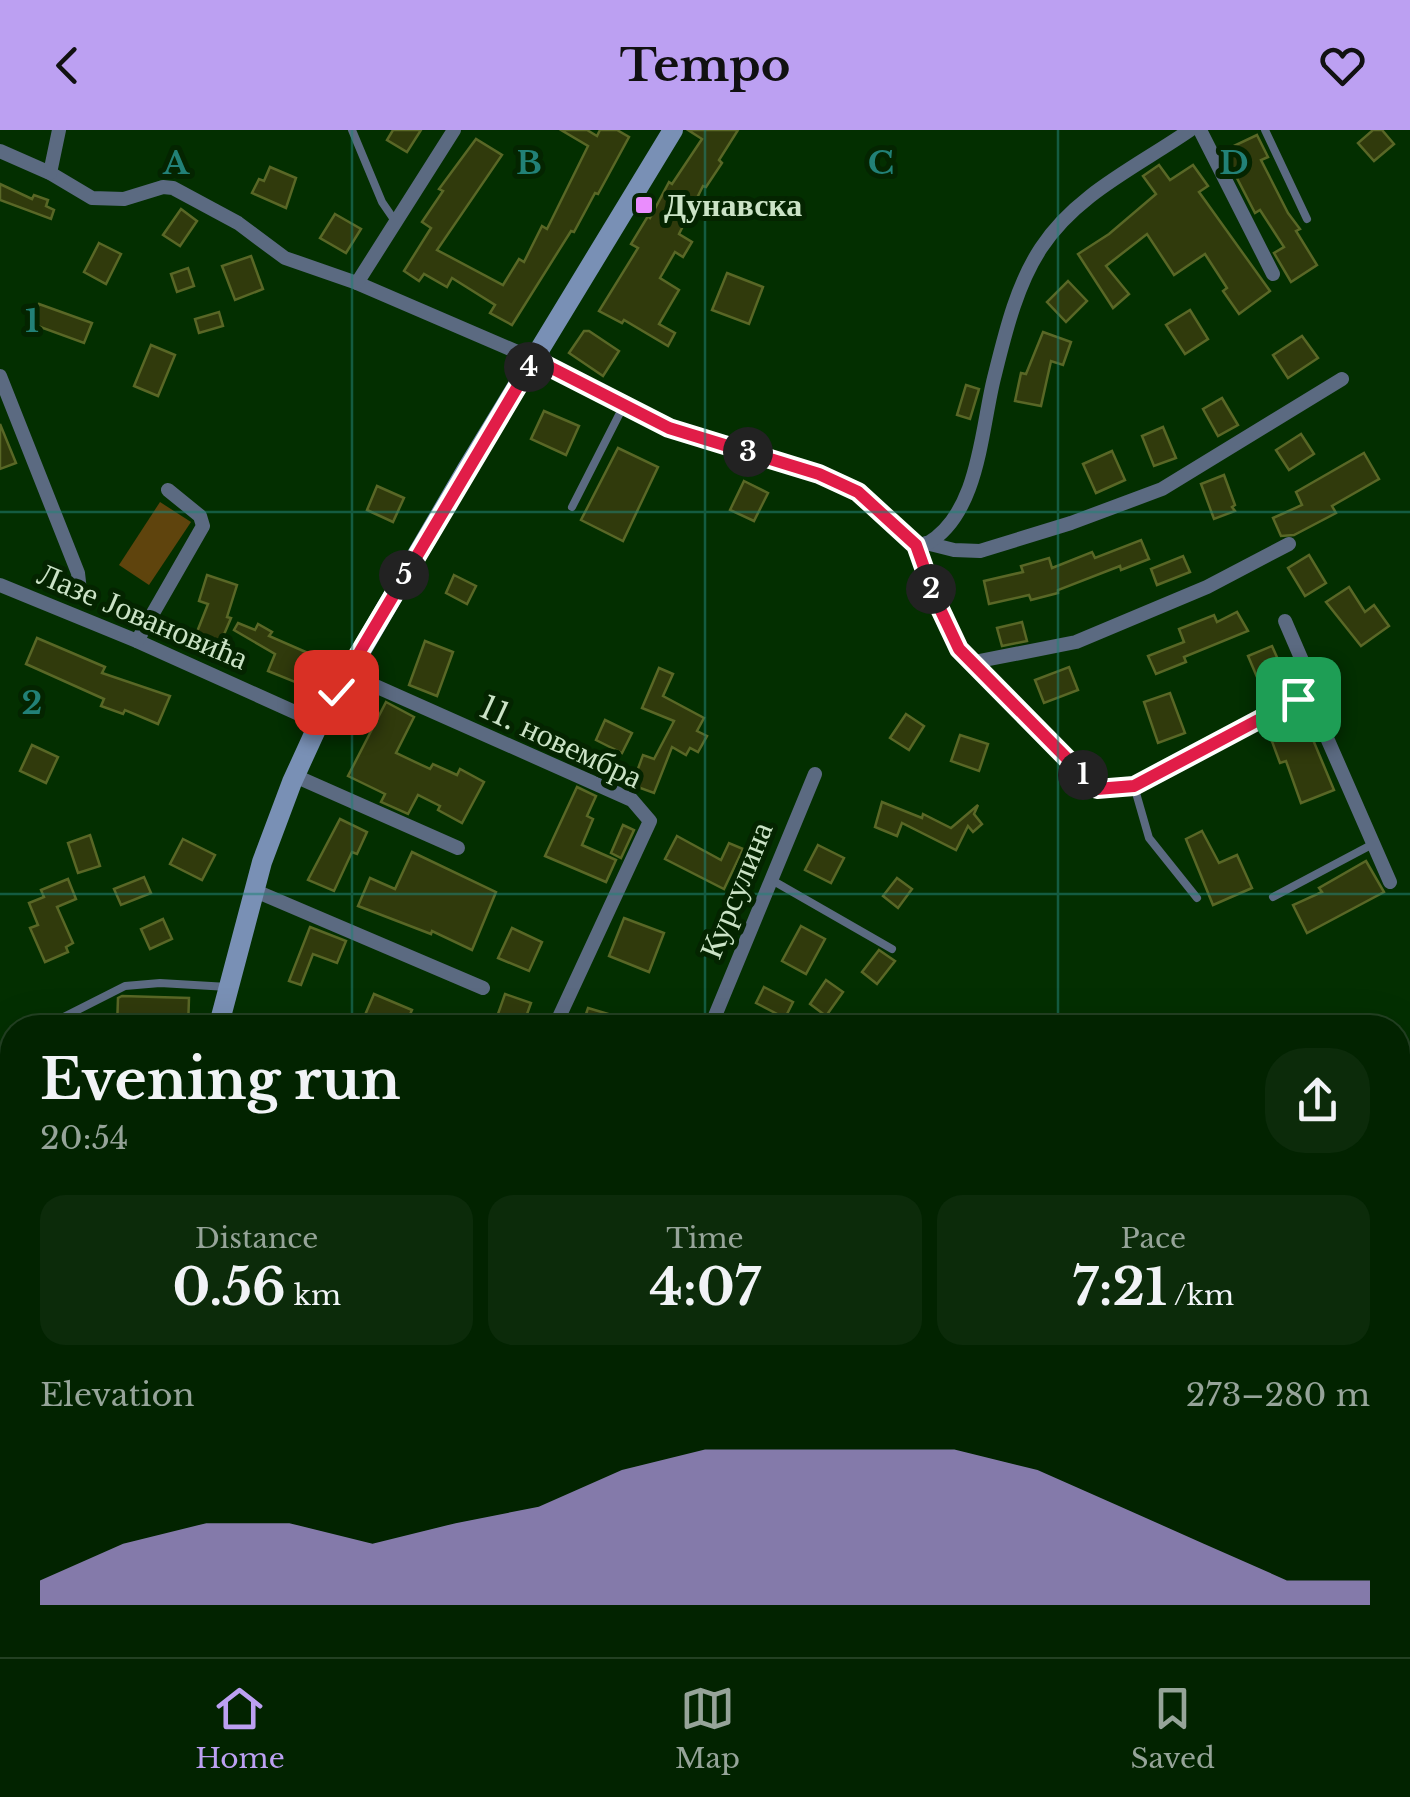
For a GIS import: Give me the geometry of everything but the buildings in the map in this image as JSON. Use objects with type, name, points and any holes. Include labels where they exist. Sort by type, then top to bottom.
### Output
[{"type":"main road","points":[[221,1015],[253,890],[319,723],[673,130]]},
{"type":"street","points":[[50,173],[59,130]]},
{"type":"street","points":[[357,283],[454,130]]},
{"type":"street","points":[[922,544],[954,522],[980,454],[1014,306],[1038,252],[1062,219],[1087,197],[1190,130]]},
{"type":"street","points":[[1200,130],[1273,274]]},
{"type":"street","points":[[0,150],[50,173],[81,193],[106,200],[174,188],[238,223],[285,258],[357,283],[534,359],[669,428],[819,474],[858,492],[922,544],[954,550],[980,551],[1162,490],[1342,379]]},
{"type":"street","points":[[0,376],[78,573],[80,591]]},
{"type":"street","points":[[138,641],[203,526],[200,516],[168,490]]},
{"type":"street","points":[[922,544],[934,596],[959,649],[1097,789],[1134,786],[1298,699],[1313,706]]},
{"type":"street","points":[[974,662],[1076,642],[1206,587],[1289,544]]},
{"type":"street","name":"Лазе Јовановића","points":[[0,586],[138,641],[319,723]]},
{"type":"street","points":[[1285,621],[1307,672],[1313,706],[1390,882]]},
{"type":"street","name":"11. новембра","points":[[346,673],[632,800],[650,821],[560,1015]]},
{"type":"street","name":"Курсулина","points":[[715,1015],[815,774]]},
{"type":"street","points":[[295,776],[458,848]]},
{"type":"street","points":[[253,890],[483,988]]},
{"type":"lane","points":[[352,130],[382,202],[396,222]]},
{"type":"lane","points":[[1265,130],[1307,219]]},
{"type":"lane","points":[[572,508],[624,405]]},
{"type":"lane","points":[[1134,786],[1149,838],[1197,898]]},
{"type":"lane","points":[[1273,897],[1373,844]]},
{"type":"lane","points":[[769,878],[892,948]]},
{"type":"lane","points":[[68,1015],[125,986],[160,982],[228,987]]},
{"type":"shaded area","points":[[160,502],[191,522],[149,585],[119,565]]},
{"type":"place","name":"Дунавска","points":[[644,205]]},
{"type":"route","points":[[336,692],[534,359],[669,428],[819,474],[858,492],[916,545],[959,649],[1097,789],[1134,786],[1298,699]]}]
